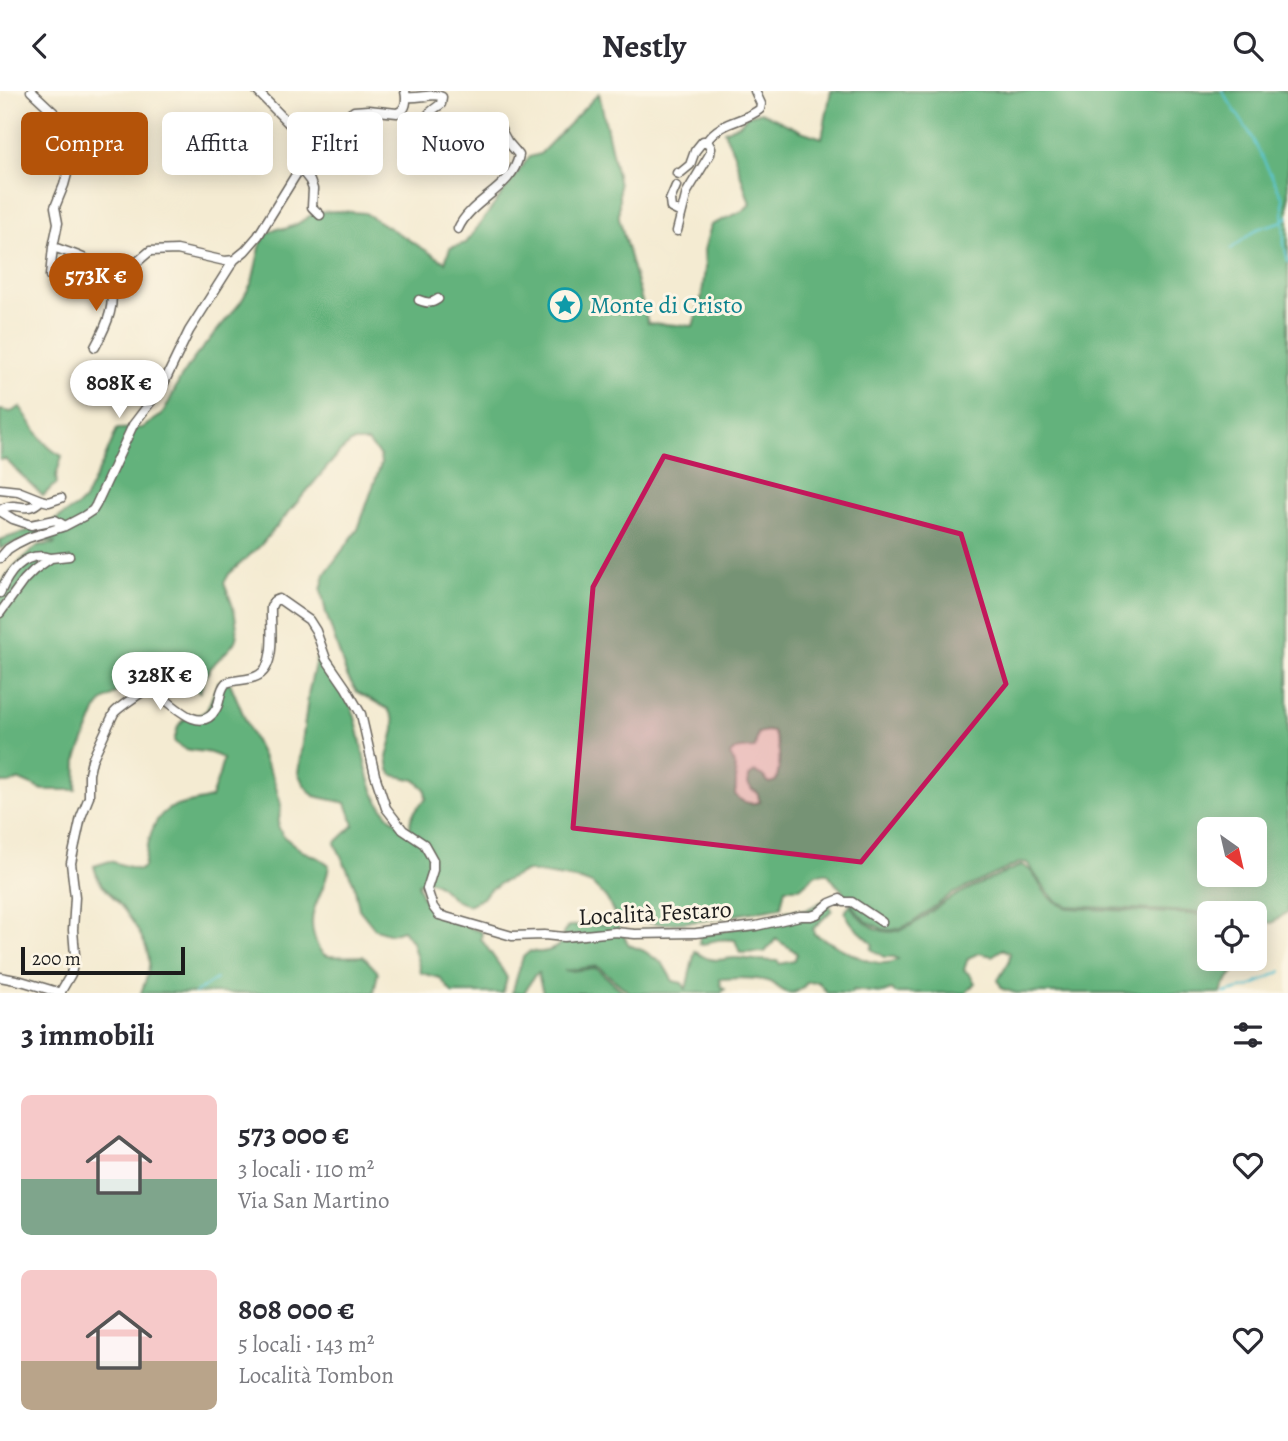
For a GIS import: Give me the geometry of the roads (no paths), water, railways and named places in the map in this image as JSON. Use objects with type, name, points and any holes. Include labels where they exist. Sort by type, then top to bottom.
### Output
[{"type":"street","points":[[31,91],[64,122],[71,133],[70,163],[55,207],[58,223],[50,276]]},
{"type":"street","points":[[257,91],[287,122]]},
{"type":"street","points":[[677,173],[690,165],[695,151],[712,134],[760,109],[761,104],[755,91]]},
{"type":"street","points":[[353,112],[401,112],[406,104],[406,94],[420,98],[436,94],[442,97],[441,104],[426,116],[426,127],[442,158],[457,166],[463,164],[488,126],[493,123],[499,126],[519,155],[518,160],[501,185],[475,205],[458,229]]},
{"type":"street","points":[[677,231],[690,183],[710,154],[711,148],[707,141]]},
{"type":"street","points":[[0,558],[16,544],[65,526],[84,516],[96,505],[133,425],[162,387],[189,331],[234,260],[246,251],[258,236],[296,175]]},
{"type":"street","points":[[305,175],[313,189],[312,207],[320,215]]},
{"type":"street","points":[[676,186],[670,200],[671,208],[681,213]]},
{"type":"street","points":[[53,247],[87,258],[98,265],[108,277],[111,313],[95,347]]},
{"type":"street","points":[[108,277],[125,271],[148,252],[155,251],[184,250],[225,261],[234,260]]},
{"type":"street","points":[[419,300],[433,303],[438,299]]},
{"type":"street","points":[[0,489],[18,491],[49,502],[61,498]]},
{"type":"street","points":[[0,510],[12,505],[29,508],[41,500]]},
{"type":"street","points":[[0,510],[13,519],[30,525],[55,520],[65,526]]},
{"type":"street","points":[[0,593],[11,571],[19,564],[45,556],[68,556]]},
{"type":"street","points":[[0,613],[29,575],[51,558]]},
{"type":"street","name":"Località Festaro","points":[[60,993],[71,974],[75,955],[75,897],[71,863],[81,817],[89,797],[92,760],[116,710],[150,688],[165,697],[186,716],[198,720],[209,716],[216,709],[221,689],[226,683],[250,678],[263,671],[271,652],[271,607],[274,601],[279,599],[309,619],[326,659],[361,714],[375,775],[386,808],[403,830],[424,844],[433,860],[427,888],[437,914],[512,936],[564,937],[615,932],[663,934],[713,932],[811,916],[840,899],[851,902],[882,922]]},
{"type":"street","points":[[0,977],[60,993]]},
{"type":"waterway","points":[[1222,91],[1249,132],[1283,198],[1284,244],[1288,262]]},
{"type":"waterway","points":[[1231,249],[1257,229],[1283,221],[1288,216]]},
{"type":"waterway","points":[[1224,993],[1249,987],[1282,971]]},
{"type":"waterway","points":[[195,993],[216,979]]},
{"type":"place","name":"Monte di Cristo","points":[[565,305]]}]
